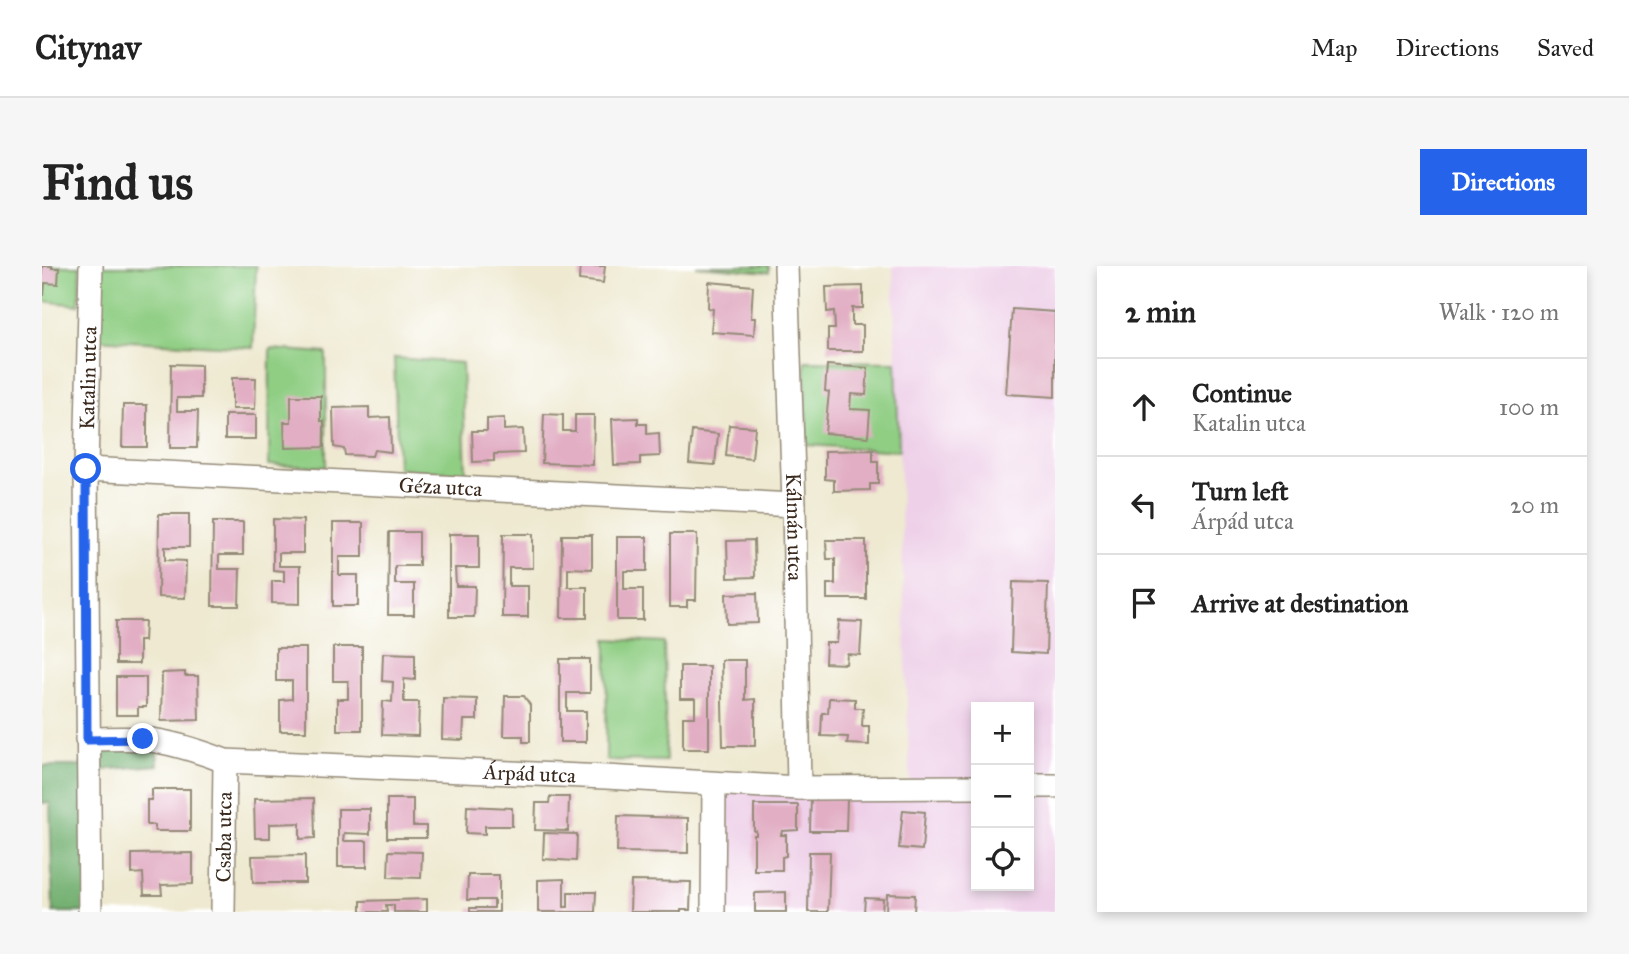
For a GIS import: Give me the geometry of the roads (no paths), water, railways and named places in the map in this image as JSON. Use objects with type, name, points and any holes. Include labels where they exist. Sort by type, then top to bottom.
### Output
[{"type":"street","name":"Katalin utca","points":[[89,912],[86,469],[91,266]]},
{"type":"street","name":"Kálmán utca","points":[[786,266],[799,788]]},
{"type":"street","name":"Géza utca","points":[[86,469],[794,505]]},
{"type":"street","name":"Árpád utca","points":[[87,740],[143,739],[185,747],[225,761],[799,788],[971,787]]},
{"type":"street","name":"Csaba utca","points":[[223,912],[225,761]]},
{"type":"street","points":[[713,912],[714,784]]},
{"type":"street","points":[[1034,786],[1055,786]]}]
